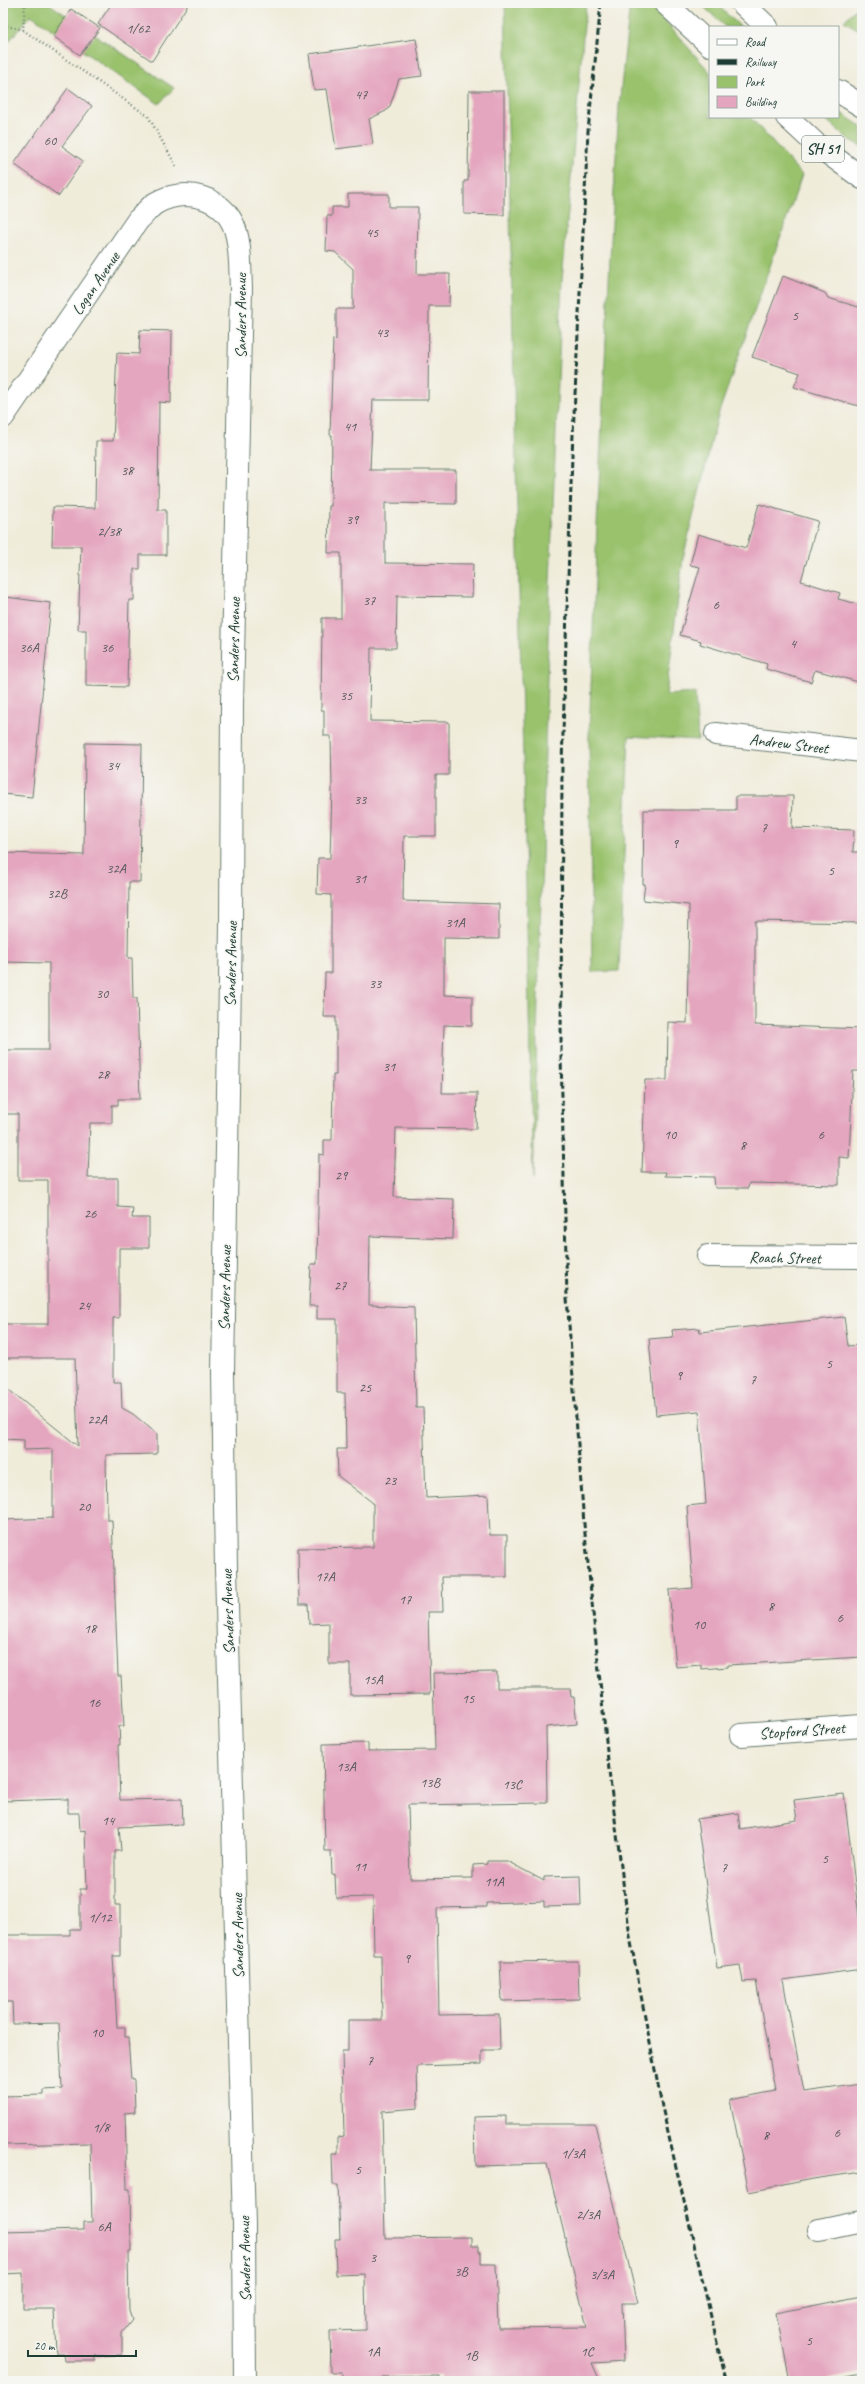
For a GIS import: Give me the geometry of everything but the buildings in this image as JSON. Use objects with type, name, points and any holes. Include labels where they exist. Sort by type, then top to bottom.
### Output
[{"type":"main road","points":[[665,3],[709,44]]},
{"type":"main road","points":[[742,3],[767,26]]},
{"type":"main road","points":[[839,92],[862,106]]},
{"type":"main road","name":"SH 51","points":[[788,118],[817,145],[862,178]]},
{"type":"main road","name":"Sanders Avenue","points":[[192,194],[214,202],[227,214],[235,229],[241,288],[232,703],[223,1372],[226,1568],[244,2218],[245,2381]]},
{"type":"main road","name":"Logan Avenue","points":[[3,417],[138,220],[156,203],[167,199],[192,194]]},
{"type":"main road","name":"Andrew Street","points":[[716,734],[862,751]]},
{"type":"main road","name":"Roach Street","points":[[708,1256],[862,1257]]},
{"type":"main road","name":"Stopford Street","points":[[742,1735],[862,1726]]},
{"type":"main road","points":[[819,2230],[862,2221]]},
{"type":"path","points":[[23,30],[25,3]]},
{"type":"path","points":[[3,25],[23,30],[148,116],[192,194]]},
{"type":"green space","points":[[3,3],[48,3],[174,88],[159,104],[31,15],[3,48]]},
{"type":"green space","points":[[505,3],[586,3],[562,281],[549,608],[533,1180]]},
{"type":"green space","points":[[630,3],[649,3],[709,71],[709,118],[751,118],[802,175],[718,415],[683,558],[666,695],[695,693],[698,740],[629,736],[619,971],[592,972],[589,737],[597,525],[619,106]]},
{"type":"green space","points":[[700,3],[715,3],[740,26],[724,26]]},
{"type":"green space","points":[[862,3],[862,32],[844,21]]},
{"type":"green space","points":[[839,112],[862,127],[862,147],[847,138],[824,118],[839,118]]},
{"type":"railway","points":[[601,3],[588,131],[572,455],[562,764],[561,1056],[567,1298],[584,1524],[610,1780],[630,1937],[662,2107],[726,2381]]}]
